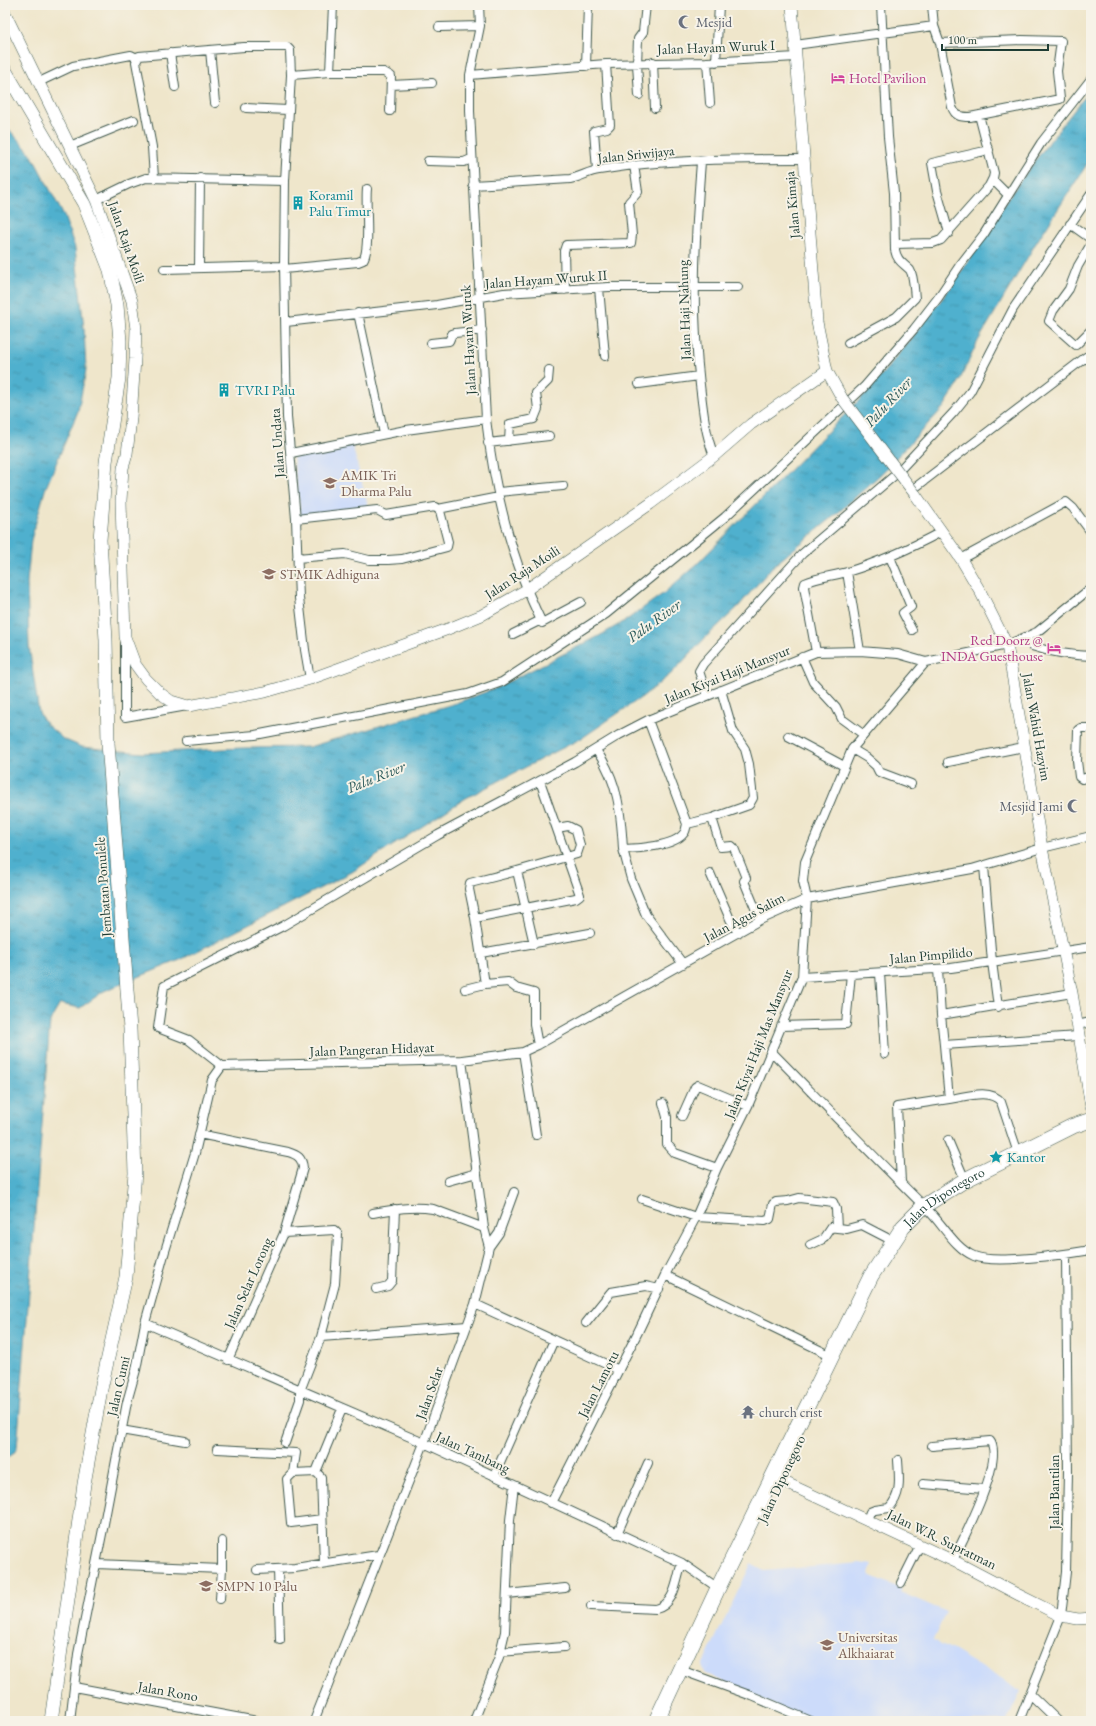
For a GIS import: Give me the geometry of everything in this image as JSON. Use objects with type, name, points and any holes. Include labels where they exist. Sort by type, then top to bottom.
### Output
[{"type":"highway","name":"Jalan Diponegoro","points":[[656,1721],[718,1588],[871,1276],[903,1227],[965,1180],[1073,1126],[1088,1121]]},
{"type":"highway","name":"Jalan Diponegoro","points":[[664,1721],[686,1672],[704,1639],[838,1358],[890,1258],[927,1209],[1075,1133],[1088,1121]]},
{"type":"main road","name":"Jembatan Ponulele","points":[[5,70],[84,204],[110,270],[117,305],[119,378],[106,462],[100,540],[106,640],[108,743],[130,1029],[135,1173],[126,1277],[101,1389],[84,1484],[51,1721]]},
{"type":"street","points":[[330,72],[333,5]]},
{"type":"street","name":"Jalan Hayam Wuruk","points":[[479,5],[480,26],[470,75],[471,159],[488,443],[498,494],[513,552],[526,590],[541,620]]},
{"type":"street","points":[[586,66],[586,24],[588,5]]},
{"type":"street","name":"Jalan Hayam Wuruk I","points":[[637,64],[638,39],[643,32],[646,5]]},
{"type":"street","points":[[716,62],[719,5]]},
{"type":"street","name":"Jalan Kimaja","points":[[792,5],[817,322],[827,371],[842,398]]},
{"type":"street","points":[[848,343],[896,316],[915,299],[912,275],[896,257],[895,200],[888,137],[884,33],[881,5]]},
{"type":"street","points":[[932,5],[934,26],[940,43],[954,113],[961,117],[979,115],[1060,99]]},
{"type":"street","name":"Jalan Raja Moili","points":[[5,13],[96,200],[128,288],[136,328],[131,418],[127,454],[123,468],[121,501],[125,637],[135,664],[146,679],[160,693],[171,701],[188,706],[265,692],[310,679],[466,622],[526,590],[650,504],[714,456],[751,424],[827,371]]},
{"type":"street","points":[[439,27],[480,26]]},
{"type":"street","points":[[795,45],[934,26]]},
{"type":"street","points":[[940,43],[1022,40],[1061,41],[1057,71],[1063,115]]},
{"type":"street","name":"Jalan Undata","points":[[210,50],[258,46],[287,47],[290,50],[285,181],[284,268],[287,417],[296,519],[301,622],[310,679]]},
{"type":"street","points":[[38,82],[73,66],[131,55],[137,58],[141,56],[210,50],[215,103]]},
{"type":"street","points":[[170,53],[175,88]]},
{"type":"street","name":"Jalan Hayam Wuruk I","points":[[470,75],[545,71],[606,64],[716,62],[796,57]]},
{"type":"street","points":[[137,58],[138,77],[152,147],[154,178]]},
{"type":"street","points":[[653,62],[656,108]]},
{"type":"street","points":[[707,62],[710,104]]},
{"type":"street","points":[[597,170],[594,131],[608,128],[610,125],[606,64]]},
{"type":"street","points":[[637,64],[639,95]]},
{"type":"street","points":[[290,75],[330,72],[384,72],[391,76],[390,111]]},
{"type":"street","points":[[186,740],[269,733],[468,694],[502,682],[606,614],[725,517],[864,387],[938,298],[960,265],[984,234],[1041,143],[1091,79]]},
{"type":"street","points":[[391,85],[432,83]]},
{"type":"street","points":[[246,108],[288,110]]},
{"type":"street","points":[[895,244],[933,243],[941,240],[949,233],[993,180],[994,173],[979,115]]},
{"type":"street","points":[[70,146],[134,120]]},
{"type":"street","points":[[949,233],[937,191],[932,163],[989,150]]},
{"type":"street","points":[[428,161],[464,162],[471,159]]},
{"type":"street","name":"Jalan Sriwijaya","points":[[473,184],[582,177],[597,170],[634,165],[736,159],[804,159]]},
{"type":"street","name":"Jalan Haji Nahung","points":[[701,162],[694,288],[699,376],[706,435],[714,456]]},
{"type":"street","points":[[565,290],[564,251],[566,245],[631,243],[632,235],[628,202],[638,192],[634,165]]},
{"type":"street","points":[[96,200],[140,180],[154,178],[285,181]]},
{"type":"street","points":[[199,268],[200,178]]},
{"type":"street","points":[[993,180],[1008,195]]},
{"type":"street","points":[[164,270],[199,268],[284,268],[358,262],[363,260],[367,249],[365,204],[367,189]]},
{"type":"street","points":[[707,696],[699,675],[699,668],[745,619],[802,554],[895,475],[954,412],[970,392],[1014,310],[1091,194]]},
{"type":"street","points":[[1070,224],[1091,239]]},
{"type":"street","points":[[914,492],[1089,359],[1076,345],[1050,323],[1049,318],[1070,289],[1078,266],[1091,244]]},
{"type":"street","name":"Jalan Hayam Wuruk II","points":[[286,322],[437,305],[504,293],[599,288],[738,287]]},
{"type":"street","points":[[599,288],[605,356]]},
{"type":"street","points":[[358,313],[384,434]]},
{"type":"street","points":[[431,343],[449,341],[452,334],[455,333],[482,330]]},
{"type":"street","points":[[1076,345],[1091,330]]},
{"type":"street","points":[[508,440],[510,424],[534,419],[538,409],[536,393],[548,381],[549,370]]},
{"type":"street","points":[[639,384],[699,376]]},
{"type":"street","name":"Jalan Wahid Hazyim","points":[[842,398],[914,492],[961,559],[980,591],[1007,646],[1042,848],[1062,952],[1072,993],[1091,1107]]},
{"type":"street","points":[[291,453],[384,434],[486,418]]},
{"type":"street","points":[[488,443],[549,436]]},
{"type":"street","points":[[296,519],[377,510],[386,515],[431,507],[438,509],[498,494],[563,486]]},
{"type":"street","points":[[961,559],[1066,502],[1073,508],[1091,532]]},
{"type":"street","points":[[298,558],[345,554],[369,560],[402,559],[447,547],[448,542],[438,509]]},
{"type":"street","points":[[816,652],[804,585],[811,580],[847,572],[890,557],[914,547],[941,532]]},
{"type":"street","points":[[890,557],[911,607],[902,613],[912,630]]},
{"type":"street","points":[[847,572],[860,651]]},
{"type":"street","points":[[926,662],[1007,646],[1028,637],[1037,632],[1091,588]]},
{"type":"street","points":[[513,634],[541,620],[542,623],[581,602]]},
{"type":"street","points":[[125,637],[125,718],[188,706]]},
{"type":"street","points":[[1028,637],[1032,646],[1050,652],[1091,656]]},
{"type":"street","name":"Jalan Kiyai Haji Mansyur","points":[[222,1066],[190,1040],[158,1028],[164,986],[283,926],[438,835],[540,781],[596,750],[619,735],[648,720],[816,652],[860,651],[898,654],[926,662]]},
{"type":"street","points":[[802,657],[813,682],[836,707],[842,719],[864,735]]},
{"type":"street","name":"Jalan Kiyai Haji Mas Mansyur","points":[[665,1275],[696,1217],[717,1168],[748,1106],[802,978],[807,899],[803,881],[805,862],[845,764],[852,750],[926,662]]},
{"type":"street","points":[[687,824],[712,818],[749,805],[753,798],[752,783],[745,749],[733,731],[721,690]]},
{"type":"street","points":[[623,849],[652,848],[676,839],[685,833],[687,824],[648,720]]},
{"type":"street","points":[[1091,728],[1081,728],[1078,730],[1077,764],[1081,779],[1091,776]]},
{"type":"street","points":[[788,736],[845,764]]},
{"type":"street","points":[[948,762],[1024,747]]},
{"type":"street","points":[[596,750],[605,763],[613,780],[620,808],[623,849],[632,879],[646,915],[683,964]]},
{"type":"street","points":[[852,750],[871,762],[879,772],[911,784]]},
{"type":"street","points":[[475,918],[580,896],[580,891],[540,781]]},
{"type":"street","points":[[712,818],[721,847],[732,846],[734,848],[746,878],[744,881],[760,920]]},
{"type":"street","points":[[485,984],[481,953],[469,889],[470,884],[568,858],[577,854],[579,850],[578,834],[574,828],[571,826],[557,828]]},
{"type":"street","name":"Jalan Agus Salim","points":[[523,1052],[760,920],[807,899],[984,866],[1042,848],[1091,836]]},
{"type":"street","points":[[984,866],[992,962],[998,1007]]},
{"type":"street","points":[[517,871],[534,944]]},
{"type":"street","points":[[710,873],[730,919],[738,933]]},
{"type":"street","points":[[481,953],[590,933]]},
{"type":"street","name":"Jalan Pimpilido","points":[[802,978],[938,969],[1091,947]]},
{"type":"street","points":[[938,969],[949,1099]]},
{"type":"street","points":[[880,973],[885,1054]]},
{"type":"street","points":[[781,1026],[846,1024],[851,974]]},
{"type":"street","points":[[465,989],[485,984],[511,982],[516,988],[534,993],[534,1024],[538,1045]]},
{"type":"street","points":[[941,1016],[1072,993]]},
{"type":"street","points":[[1077,1025],[1091,1022]]},
{"type":"street","points":[[944,1045],[1078,1036]]},
{"type":"street","points":[[523,1052],[536,1134]]},
{"type":"street","name":"Jalan Pangeran Hidayat","points":[[222,1066],[462,1060],[523,1052]]},
{"type":"street","points":[[772,1052],[901,1182],[962,1248],[973,1256],[983,1259],[996,1260],[1066,1254],[1091,1250]]},
{"type":"street","name":"Jalan Selar","points":[[314,1721],[378,1555],[424,1444],[475,1304],[489,1247],[484,1228],[462,1060]]},
{"type":"street","name":"Jalan Cumi","points":[[70,1721],[78,1654],[121,1430],[145,1323],[195,1153],[212,1080],[222,1066]]},
{"type":"street","points":[[682,1116],[695,1087],[698,1085],[748,1106]]},
{"type":"street","points":[[901,1182],[896,1106],[989,1094],[998,1098],[1001,1102],[1018,1153]]},
{"type":"street","points":[[663,1103],[667,1117],[667,1144],[670,1148],[675,1153],[717,1168]]},
{"type":"street","points":[[199,1134],[299,1156],[302,1161],[303,1168],[284,1233]]},
{"type":"street","points":[[948,1140],[965,1180]]},
{"type":"street","points":[[448,1181],[477,1173]]},
{"type":"street","points":[[489,1247],[499,1233],[514,1192]]},
{"type":"street","points":[[642,1199],[696,1217],[765,1222],[770,1219],[774,1203],[807,1198],[833,1202],[836,1209],[837,1228]]},
{"type":"street","points":[[374,1213],[415,1207],[433,1209],[484,1228]]},
{"type":"street","points":[[376,1289],[388,1286],[392,1282],[395,1209]]},
{"type":"street","points":[[810,1245],[823,1239],[831,1227],[847,1229],[862,1225],[893,1241]]},
{"type":"street","name":"Jalan Selar Lorong","points":[[228,1360],[284,1233],[334,1230],[338,1234],[335,1284],[320,1337],[300,1391],[300,1400],[285,1443]]},
{"type":"street","name":"Jalan Bantilan","points":[[1019,1721],[1061,1616],[1066,1572],[1068,1472],[1066,1254]]},
{"type":"street","points":[[665,1275],[832,1356]]},
{"type":"street","name":"Jalan Lamotu","points":[[551,1503],[619,1370],[665,1275]]},
{"type":"street","points":[[586,1323],[611,1292],[646,1286],[659,1289]]},
{"type":"street","points":[[475,1304],[619,1370]]},
{"type":"street","name":"Jalan Tambang","points":[[145,1323],[188,1340],[228,1360],[424,1444],[514,1485],[682,1563],[718,1588]]},
{"type":"street","points":[[320,1337],[467,1326]]},
{"type":"street","points":[[494,1476],[554,1340]]},
{"type":"street","points":[[316,1472],[342,1409]]},
{"type":"street","points":[[121,1430],[185,1441]]},
{"type":"street","points":[[932,1446],[990,1441],[993,1445],[993,1466],[979,1507],[953,1560]]},
{"type":"street","points":[[217,1449],[296,1453],[293,1473],[287,1479],[291,1523],[322,1519]]},
{"type":"street","points":[[867,1520],[870,1512],[889,1508],[894,1503],[900,1488],[898,1460]]},
{"type":"street","points":[[617,1534],[648,1463]]},
{"type":"street","points":[[293,1473],[316,1472],[321,1477],[324,1563]]},
{"type":"street","name":"Jalan W.R. Supratman","points":[[780,1480],[953,1560],[1061,1616],[1078,1619],[1091,1618]]},
{"type":"street","points":[[923,1484],[984,1489]]},
{"type":"street","points":[[474,1721],[500,1652],[505,1632],[508,1594],[510,1520],[514,1485]]},
{"type":"street","points":[[220,1599],[222,1541]]},
{"type":"street","points":[[901,1583],[920,1545]]},
{"type":"street","points":[[257,1570],[278,1569],[378,1555]]},
{"type":"street","points":[[592,1606],[656,1609],[663,1607],[671,1599],[682,1563]]},
{"type":"street","points":[[96,1564],[222,1569]]},
{"type":"street","points":[[278,1569],[280,1640]]},
{"type":"street","points":[[508,1594],[565,1588]]},
{"type":"street","points":[[500,1652],[564,1647]]},
{"type":"street","points":[[686,1672],[752,1696],[811,1721]]},
{"type":"street","name":"Jalan Rono","points":[[74,1687],[257,1721]]},
{"type":"street","points":[[1030,1694],[1058,1721]]},
{"type":"shaded area","name":"AMIK Tri Dharma Palu","points":[[352,444],[369,510],[301,518],[293,457]]},
{"type":"shaded area","name":"Universitas Alkhaiarat","points":[[860,1563],[872,1565],[869,1573],[872,1576],[902,1589],[900,1592],[946,1612],[933,1640],[953,1650],[1021,1691],[1007,1721],[807,1721],[705,1673],[702,1666],[751,1564],[764,1571]]},
{"type":"water","name":"Palu River","points":[[1091,89],[1091,158],[1036,243],[978,341],[957,386],[943,408],[881,474],[838,513],[772,567],[738,607],[706,637],[672,673],[642,697],[582,738],[466,798],[352,872],[180,960],[104,991],[80,1008],[60,1004],[50,1021],[17,1448],[13,1454],[5,1459],[5,125],[31,154],[64,216],[75,248],[84,328],[86,370],[78,411],[45,490],[31,540],[27,582],[29,646],[39,713],[45,723],[63,739],[82,747],[142,753],[242,748],[309,747],[453,704],[494,689],[599,636],[625,621],[664,593],[696,565],[864,395],[910,341],[953,284],[1019,183],[1054,135]]},
{"type":"water","points":[[5,1459],[7,1512],[5,1519]]},
{"type":"place","name":"Mesjid","points":[[685,22]]},
{"type":"place","name":"Hotel Pavilion","points":[[838,78]]},
{"type":"place","name":"Koramil Palu Timur","points":[[298,203]]},
{"type":"place","name":"TVRI Palu","points":[[224,390]]},
{"type":"place","name":"AMIK Tri Dharma Palu","points":[[330,483]]},
{"type":"place","name":"STMIK Adhiguna","points":[[269,574]]},
{"type":"place","name":"Red Doorz @ INDA Guesthouse","points":[[1054,648]]},
{"type":"place","name":"Mesjid Jami","points":[[1074,806]]},
{"type":"place","name":"Kantor","points":[[996,1157]]},
{"type":"place","name":"church crist","points":[[748,1412]]},
{"type":"place","name":"SMPN 10 Palu","points":[[206,1586]]},
{"type":"place","name":"Universitas Alkhaiarat","points":[[827,1645]]}]
